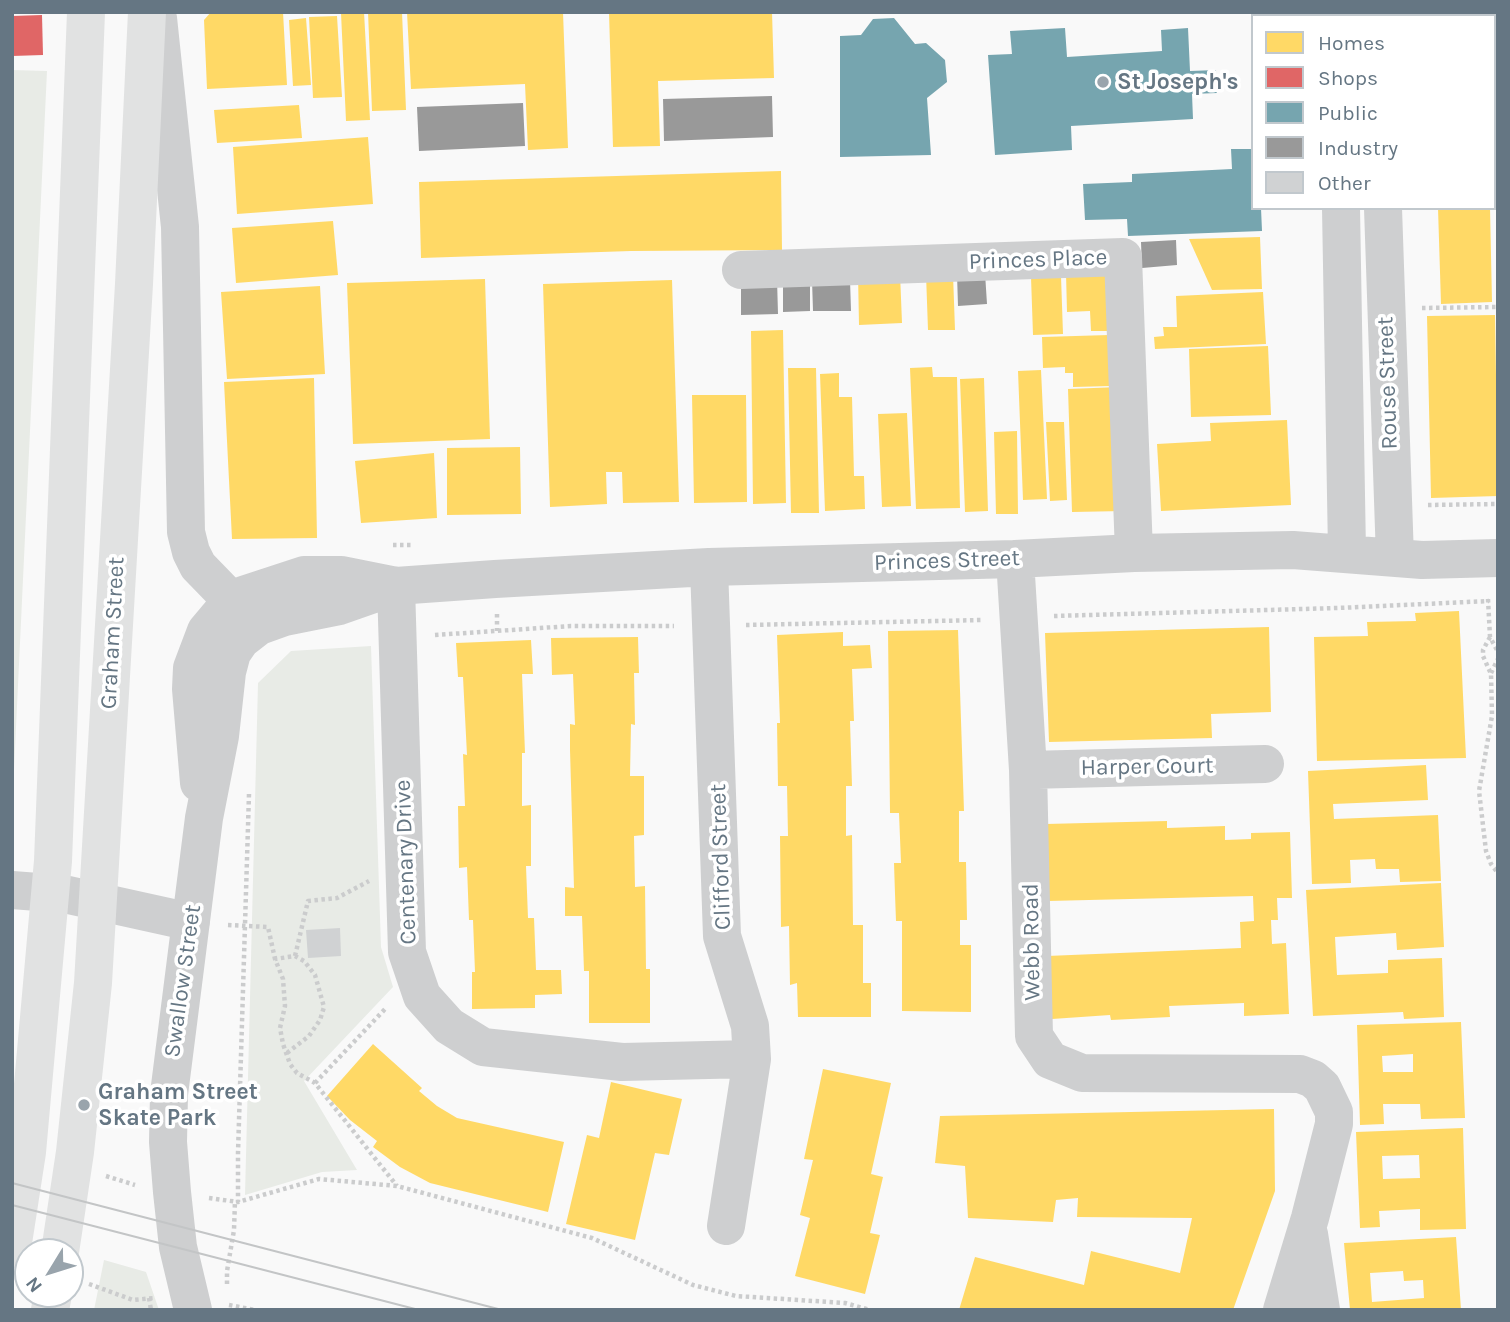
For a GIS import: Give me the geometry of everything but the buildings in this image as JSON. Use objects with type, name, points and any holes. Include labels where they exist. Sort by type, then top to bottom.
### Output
[{"type":"main road","points":[[12,1249],[27,1152],[53,861],[86,12]]},
{"type":"main road","name":"Graham Street","points":[[62,1238],[75,1152],[93,983],[134,284],[147,12]]},
{"type":"street","points":[[157,12],[180,227],[186,532],[198,566],[239,618]]},
{"type":"street","name":"Rouse Street","points":[[1341,210],[1348,552]]},
{"type":"street","name":"Rouse Street","points":[[1383,210],[1395,558]]},
{"type":"street","name":"Princes Place","points":[[741,270],[1123,257],[1134,553]]},
{"type":"street","name":"Princes Street","points":[[239,618],[250,592],[304,575],[341,575],[396,586],[709,567],[1293,550],[1446,561],[1493,575]]},
{"type":"street","name":"Webb Road","points":[[1015,559],[1028,770],[1034,1036],[1049,1060],[1082,1073],[1308,1076],[1322,1087],[1334,1112],[1333,1131],[1310,1218]]},
{"type":"street","name":"Clifford Street","points":[[709,567],[722,936],[750,1026],[752,1059],[726,1226]]},
{"type":"street","name":"Centenary Drive","points":[[396,586],[407,952],[422,996],[449,1026],[483,1047],[622,1062],[752,1059]]},
{"type":"street","name":"Swallow Street","points":[[193,1310],[178,1247],[168,1142],[169,1094],[204,818],[194,747],[191,674],[206,631],[239,618]]},
{"type":"street","name":"Harper Court","points":[[1028,770],[1265,764]]},
{"type":"street","points":[[12,866],[64,894]]},
{"type":"street","points":[[12,890],[64,894],[191,922]]},
{"type":"street","points":[[1282,1310],[1310,1218]]},
{"type":"street","points":[[1310,1218],[1309,1232],[1321,1310]]},
{"type":"path","points":[[1385,308],[1498,307]]},
{"type":"path","points":[[1393,506],[1498,504]]},
{"type":"path","points":[[384,546],[425,544]]},
{"type":"path","points":[[1493,575],[1489,601],[1490,637],[1498,652]]},
{"type":"path","points":[[399,636],[571,626],[1019,620],[1058,615],[1489,601]]},
{"type":"path","points":[[1490,637],[1483,656],[1491,674],[1492,716],[1479,791],[1486,851],[1498,873]]},
{"type":"path","points":[[1491,674],[1498,659]]},
{"type":"path","points":[[233,1310],[228,1294],[227,1270],[236,1201],[249,790]]},
{"type":"path","points":[[295,956],[308,901],[337,898],[403,863]]},
{"type":"path","points":[[191,922],[268,927],[275,959],[283,979],[285,1006],[280,1028],[290,1064],[297,1073],[314,1083],[397,1186]]},
{"type":"path","points":[[275,959],[295,956],[304,961],[315,975],[324,1007],[320,1020],[309,1036],[287,1053]]},
{"type":"path","points":[[314,1083],[416,977]]},
{"type":"path","points":[[98,1173],[146,1189],[236,1201],[318,1179],[397,1186],[592,1238],[693,1285],[736,1296],[845,1303],[870,1310]]},
{"type":"path","points":[[149,1298],[151,1310]]},
{"type":"path","points":[[133,1300],[134,1310]]},
{"type":"shaded area","points":[[12,70],[47,71],[12,812]]},
{"type":"shaded area","points":[[371,646],[381,947],[393,987],[304,1081],[357,1170],[322,1172],[245,1195],[258,683],[291,651]]},
{"type":"shaded area","points":[[104,1260],[146,1272],[159,1310],[94,1310]]},
{"type":"tram line","points":[[12,1183],[502,1310]]},
{"type":"tram line","points":[[12,1205],[419,1310]]},
{"type":"place","name":"St Joseph's","points":[[1103,82]]},
{"type":"place","name":"Graham Street Skate Park","points":[[84,1105]]}]
